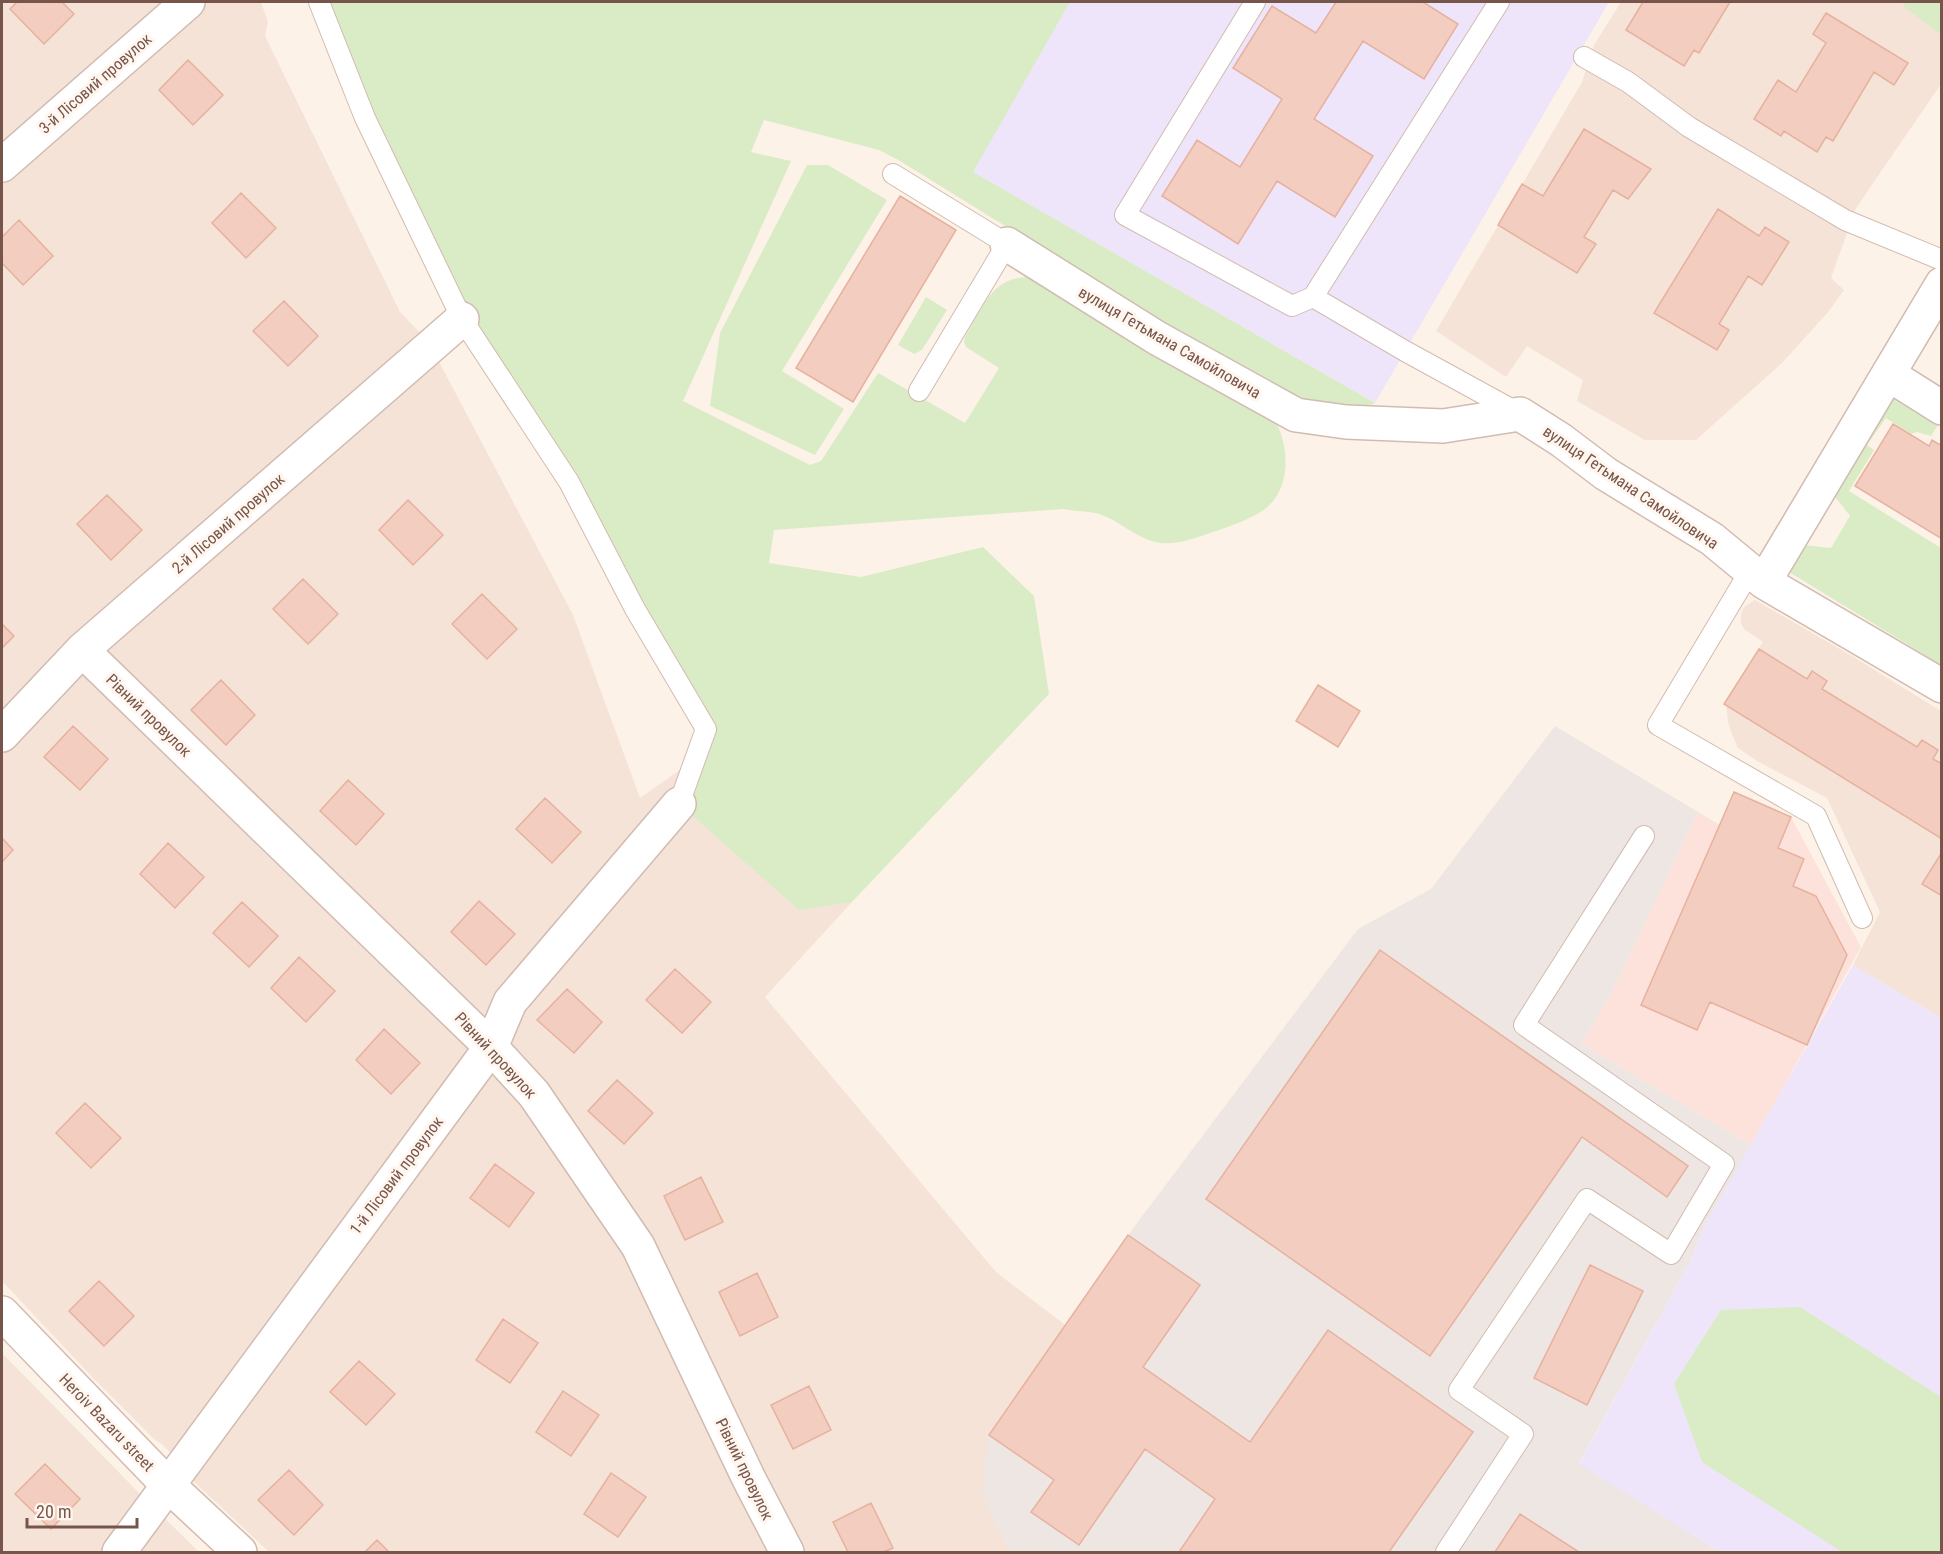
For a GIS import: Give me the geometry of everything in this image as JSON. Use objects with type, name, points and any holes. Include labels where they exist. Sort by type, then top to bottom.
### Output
[{"type":"street","name":"3-й Лісовий провулок","points":[[2,165],[188,2]]},
{"type":"street","name":"вулиця Гетьмана Самойловича","points":[[1007,244],[1157,338],[1296,415],[1347,422],[1443,426],[1520,414],[1561,440],[1606,474],[1712,539],[1757,577],[1941,686]]},
{"type":"street","points":[[1757,577],[1888,374],[1941,284]]},
{"type":"street","name":"2-й Лісовий провулок","points":[[2,735],[82,650],[462,319]]},
{"type":"street","points":[[1888,374],[1941,408]]},
{"type":"street","name":"Рівний провулок","points":[[82,650],[491,1047],[534,1094],[638,1246],[749,1479],[787,1552]]},
{"type":"street","name":"1-й Лісовий провулок","points":[[118,1552],[491,1047],[510,1002],[679,804]]},
{"type":"street","name":"Heroiv Bazaru street","points":[[2,1313],[167,1484],[240,1552]]},
{"type":"lane","points":[[319,2],[365,118],[462,319],[569,482],[635,609],[706,729],[679,804]]},
{"type":"lane","points":[[1255,2],[1125,215],[1292,306],[1313,297],[1498,2]]},
{"type":"lane","points":[[1584,57],[1628,82],[1689,127],[1845,220],[1941,260]]},
{"type":"lane","points":[[893,174],[1007,244],[919,391]]},
{"type":"lane","points":[[1313,297],[1520,414]]},
{"type":"lane","points":[[1757,577],[1658,725],[1816,816],[1862,918]]},
{"type":"lane","points":[[1446,1552],[1522,1434],[1459,1390],[1587,1199],[1671,1254],[1724,1164],[1524,1025],[1644,836]]},
{"type":"shaded area","points":[[2,2],[261,2],[268,22],[265,36],[400,312],[428,341],[573,615],[640,798],[711,748],[852,902],[765,997],[996,1272],[1065,1325],[982,1487],[994,1521],[1010,1552],[269,1552],[189,1477],[184,1468],[162,1444],[155,1440],[93,1378],[2,1281]]},
{"type":"shaded area","points":[[1070,2],[1609,2],[1375,403],[972,172]]},
{"type":"shaded area","points":[[1621,2],[1941,2],[1941,84],[1856,208],[1831,278],[1844,290],[1829,311],[1782,363],[1696,440],[1645,440],[1577,401],[1583,380],[1527,346],[1506,377],[1436,331],[1582,82],[1594,45]]},
{"type":"shaded area","points":[[1755,600],[1941,711],[1941,1018],[1853,965],[1880,912],[1827,798],[1757,761],[1738,748],[1728,722],[1726,702],[1763,642],[1744,629],[1741,623],[1744,607]]},
{"type":"shaded area","points":[[1555,726],[1698,812],[1611,994],[1582,1044],[1751,1145],[1706,1223],[1691,1260],[1579,1463],[1720,1552],[1010,1552],[994,1521],[982,1487],[989,1435],[1128,1235],[1358,929],[1431,889]]},
{"type":"shaded area","points":[[1734,792],[1791,817],[1861,947],[1751,1145],[1582,1044],[1611,994],[1698,812],[1720,825]]},
{"type":"shaded area","points":[[1853,965],[1941,1018],[1941,1552],[1720,1552],[1579,1464],[1691,1260],[1706,1223]]},
{"type":"shaded area","points":[[2,1353],[145,1499],[199,1552],[2,1552]]},
{"type":"green space","points":[[319,2],[1070,2],[973,172],[1375,403],[1359,410],[1281,397],[900,161],[879,150],[764,120],[751,152],[791,161],[683,401],[810,465],[821,461],[878,373],[965,423],[999,368],[966,347],[965,337],[984,303],[1000,286],[1010,280],[1036,278],[1273,417],[1279,428],[1285,452],[1284,478],[1280,490],[1265,509],[1231,526],[1180,542],[1152,541],[1099,514],[1063,509],[774,530],[769,563],[861,577],[983,547],[1034,596],[1049,694],[852,902],[799,910],[679,804],[706,729],[462,319]]},
{"type":"green space","points":[[1901,2],[1941,2],[1941,35],[1907,9]]},
{"type":"green space","points":[[807,165],[828,165],[887,200],[782,371],[844,409],[815,455],[710,406],[720,333]]},
{"type":"green space","points":[[926,297],[947,310],[922,350],[914,354],[898,345]]},
{"type":"green space","points":[[1890,387],[1941,420],[1931,436],[1917,432],[1911,434],[1886,418],[1867,445],[1874,450],[1849,491],[1941,548],[1941,665],[1789,572],[1804,545],[1831,548],[1850,516],[1829,489]]},
{"type":"green space","points":[[1800,1307],[1941,1397],[1941,1552],[1842,1552],[1702,1462],[1674,1384],[1721,1310]]},
{"type":"building","points":[[17,2],[62,2],[74,14],[44,44],[10,9]]},
{"type":"building","points":[[1336,2],[1423,2],[1458,24],[1424,79],[1363,41],[1314,119],[1373,156],[1335,217],[1277,181],[1238,244],[1162,196],[1197,140],[1240,167],[1282,99],[1233,68],[1272,6],[1316,33]]},
{"type":"building","points":[[1643,2],[1730,2],[1699,53],[1694,50],[1684,66],[1626,30]]},
{"type":"building","points":[[1826,13],[1908,63],[1894,85],[1874,72],[1833,141],[1826,137],[1817,152],[1784,131],[1781,136],[1754,119],[1778,80],[1796,92],[1826,43],[1813,34]]},
{"type":"building","points":[[188,60],[223,95],[193,125],[159,90]]},
{"type":"building","points":[[1584,129],[1651,169],[1628,199],[1613,190],[1584,237],[1596,244],[1577,273],[1498,225],[1522,184],[1543,196]]},
{"type":"building","points":[[241,193],[276,228],[246,258],[212,223]]},
{"type":"building","points":[[900,196],[956,230],[853,402],[796,368]]},
{"type":"building","points":[[1718,209],[1759,236],[1765,227],[1789,242],[1762,285],[1748,276],[1719,324],[1729,330],[1717,350],[1654,313]]},
{"type":"building","points":[[19,220],[53,256],[23,285],[2,263],[2,237]]},
{"type":"building","points":[[284,301],[318,336],[288,366],[253,331]]},
{"type":"building","points":[[1893,424],[1929,446],[1932,440],[1942,446],[1942,539],[1855,486]]},
{"type":"building","points":[[107,495],[142,530],[111,560],[77,524]]},
{"type":"building","points":[[408,500],[443,535],[413,565],[379,530]]},
{"type":"building","points":[[303,579],[338,614],[308,644],[273,609]]},
{"type":"building","points":[[482,594],[517,629],[487,659],[452,624]]},
{"type":"building","points":[[2,624],[14,636],[2,648]]},
{"type":"building","points":[[1759,649],[1807,679],[1812,671],[1827,681],[1822,689],[1917,747],[1922,740],[1938,750],[1933,759],[1942,764],[1942,839],[1724,704]]},
{"type":"building","points":[[221,680],[255,715],[226,745],[191,710]]},
{"type":"building","points":[[1318,685],[1360,711],[1338,747],[1296,721]]},
{"type":"building","points":[[73,726],[108,759],[80,790],[44,757]]},
{"type":"building","points":[[348,780],[384,814],[356,845],[320,811]]},
{"type":"building","points":[[1734,792],[1791,817],[1778,848],[1804,859],[1793,886],[1816,896],[1847,955],[1807,1045],[1710,1002],[1697,1030],[1641,1005]]},
{"type":"building","points":[[545,798],[581,832],[552,863],[516,829]]},
{"type":"building","points":[[2,838],[13,850],[2,862]]},
{"type":"building","points":[[168,843],[204,877],[175,908],[140,874]]},
{"type":"building","points":[[1942,852],[1942,896],[1922,884]]},
{"type":"building","points":[[479,901],[515,934],[486,965],[451,932]]},
{"type":"building","points":[[242,902],[278,936],[249,967],[213,933]]},
{"type":"building","points":[[1380,950],[1688,1166],[1667,1197],[1582,1137],[1430,1356],[1206,1199]]},
{"type":"building","points":[[299,957],[335,991],[306,1022],[271,988]]},
{"type":"building","points":[[675,969],[711,1002],[682,1033],[646,1000]]},
{"type":"building","points":[[567,989],[602,1022],[574,1053],[537,1020]]},
{"type":"building","points":[[384,1029],[420,1063],[391,1094],[356,1060]]},
{"type":"building","points":[[617,1080],[653,1113],[624,1144],[588,1111]]},
{"type":"building","points":[[85,1103],[121,1138],[91,1168],[56,1133]]},
{"type":"building","points":[[495,1164],[534,1193],[509,1227],[470,1198]]},
{"type":"building","points":[[701,1177],[723,1222],[685,1240],[664,1196]]},
{"type":"building","points":[[1128,1235],[1200,1285],[1143,1367],[1250,1442],[1328,1330],[1473,1432],[1389,1552],[1179,1552],[1215,1499],[1145,1449],[1079,1545],[1031,1512],[1054,1480],[989,1435]]},
{"type":"building","points":[[1590,1265],[1643,1291],[1587,1405],[1534,1378]]},
{"type":"building","points":[[757,1273],[778,1317],[740,1336],[719,1292]]},
{"type":"building","points":[[99,1281],[134,1316],[104,1346],[69,1311]]},
{"type":"building","points":[[503,1319],[538,1343],[510,1383],[476,1360]]},
{"type":"building","points":[[359,1361],[395,1394],[366,1425],[330,1392]]},
{"type":"building","points":[[809,1386],[831,1430],[793,1449],[771,1405]]},
{"type":"building","points":[[563,1391],[599,1415],[571,1456],[536,1432]]},
{"type":"building","points":[[45,1464],[80,1499],[51,1529],[15,1494]]},
{"type":"building","points":[[289,1470],[323,1505],[294,1535],[258,1500]]},
{"type":"building","points":[[611,1473],[646,1497],[618,1537],[584,1514]]},
{"type":"building","points":[[871,1503],[893,1548],[883,1552],[848,1552],[833,1522]]},
{"type":"building","points":[[1520,1514],[1579,1552],[1495,1552]]},
{"type":"building","points":[[377,1540],[389,1552],[365,1552]]}]
